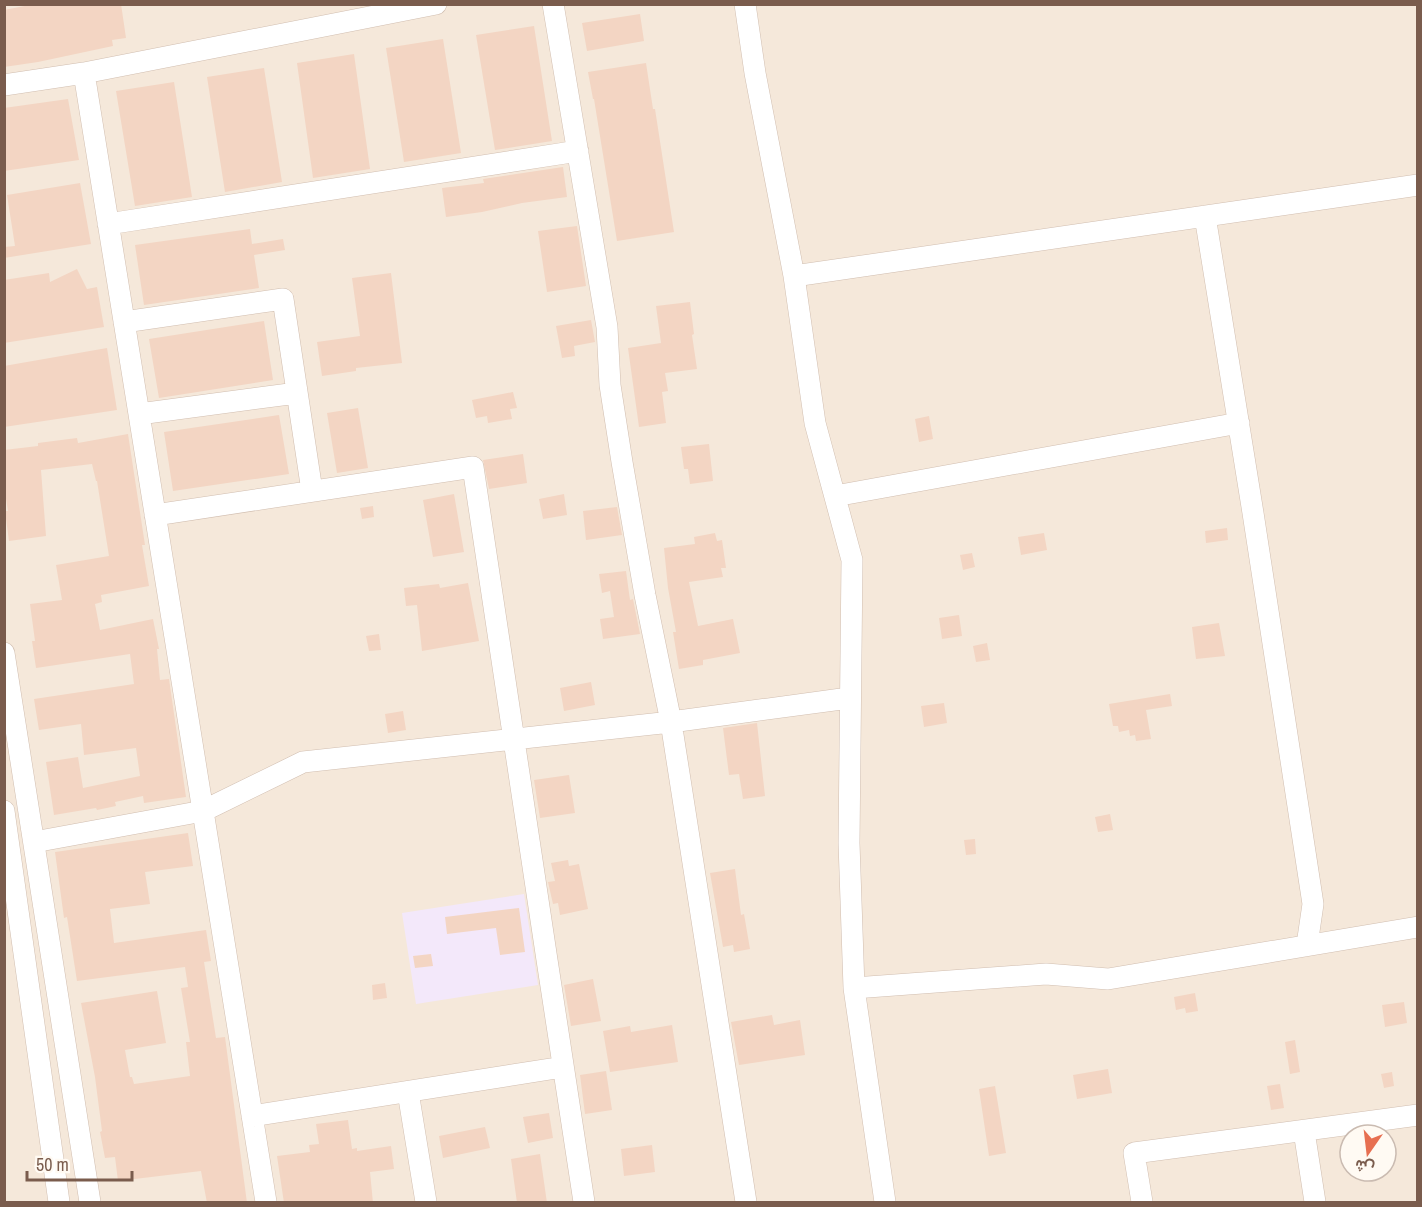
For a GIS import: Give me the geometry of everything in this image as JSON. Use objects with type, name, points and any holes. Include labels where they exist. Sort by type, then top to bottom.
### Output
[{"type":"street","points":[[4,85],[84,73],[436,4]]},
{"type":"street","points":[[553,4],[607,327],[610,385],[622,462],[645,595],[671,722],[746,1203]]},
{"type":"street","points":[[745,4],[755,73],[795,276],[815,423],[852,560],[849,843],[854,988],[885,1203]]},
{"type":"street","points":[[84,73],[266,1203]]},
{"type":"street","points":[[108,224],[578,151]]},
{"type":"street","points":[[795,276],[1418,185]]},
{"type":"street","points":[[1204,216],[1239,423],[1313,904],[1306,945]]},
{"type":"street","points":[[124,322],[284,299],[312,491]]},
{"type":"street","points":[[139,414],[297,393]]},
{"type":"street","points":[[835,496],[1239,423]]},
{"type":"street","points":[[155,516],[473,467],[512,739],[584,1203]]},
{"type":"street","points":[[4,653],[90,1203]]},
{"type":"street","points":[[34,842],[202,811],[303,762],[671,722],[849,698]]},
{"type":"street","points":[[4,811],[59,1203]]},
{"type":"street","points":[[854,988],[1046,974],[1108,979],[1418,927]]},
{"type":"street","points":[[252,1116],[563,1067]]},
{"type":"street","points":[[408,1092],[426,1203]]},
{"type":"street","points":[[1142,1203],[1134,1153],[1418,1115]]},
{"type":"street","points":[[1304,1131],[1315,1203]]},
{"type":"shaded area","points":[[5,5],[1417,5],[1417,1202],[5,1202]]},
{"type":"shaded area","points":[[524,894],[538,985],[416,1004],[402,913]]},
{"type":"building","points":[[35,4],[121,4],[126,38],[112,40],[113,46],[4,67],[4,10]]},
{"type":"building","points":[[640,14],[644,41],[587,51],[582,23]]},
{"type":"building","points":[[534,26],[552,141],[495,150],[476,35]]},
{"type":"building","points":[[443,39],[461,153],[404,162],[386,48]]},
{"type":"building","points":[[354,54],[370,169],[313,178],[297,63]]},
{"type":"building","points":[[646,63],[674,232],[617,241],[588,72]]},
{"type":"building","points":[[264,68],[282,182],[225,192],[207,77]]},
{"type":"building","points":[[174,82],[192,197],[135,206],[116,91]]},
{"type":"building","points":[[68,99],[79,160],[4,171],[4,108]]},
{"type":"building","points":[[563,167],[567,197],[446,217],[442,188],[484,183],[483,179]]},
{"type":"building","points":[[80,183],[91,244],[4,258],[4,247],[15,246],[7,195]]},
{"type":"building","points":[[577,226],[586,286],[547,292],[538,231]]},
{"type":"building","points":[[250,229],[252,244],[283,239],[285,250],[254,255],[259,288],[144,305],[135,245]]},
{"type":"building","points":[[77,269],[87,289],[97,287],[104,327],[4,343],[4,280],[49,273],[50,282]]},
{"type":"building","points":[[391,273],[402,363],[356,368],[356,371],[322,376],[317,342],[360,336],[352,278]]},
{"type":"building","points":[[690,302],[697,369],[665,373],[668,391],[662,392],[666,423],[639,427],[628,348],[661,343],[656,306]]},
{"type":"building","points":[[591,320],[595,342],[574,346],[575,356],[562,358],[556,326]]},
{"type":"building","points":[[264,321],[273,380],[159,398],[149,339]]},
{"type":"building","points":[[107,348],[117,410],[4,427],[4,366]]},
{"type":"building","points":[[513,392],[517,408],[510,409],[512,419],[488,423],[487,416],[476,418],[472,400]]},
{"type":"building","points":[[358,408],[368,468],[337,473],[327,413]]},
{"type":"building","points":[[279,415],[289,474],[173,491],[164,432]]},
{"type":"building","points":[[929,416],[933,439],[919,442],[915,419]]},
{"type":"building","points":[[128,434],[149,586],[101,595],[102,602],[95,604],[100,630],[153,619],[159,649],[157,649],[160,680],[169,679],[186,797],[144,803],[143,796],[115,802],[116,806],[54,815],[46,762],[78,757],[83,788],[140,776],[136,748],[84,755],[81,724],[39,730],[34,699],[134,684],[130,654],[36,668],[30,604],[62,600],[56,565],[109,556],[97,481],[92,464],[41,470],[46,536],[9,541],[5,511],[8,511],[4,486],[4,450],[38,446],[38,443],[77,438],[78,443]]},
{"type":"building","points":[[709,444],[713,481],[690,484],[688,469],[684,469],[681,447]]},
{"type":"building","points":[[523,454],[527,483],[489,489],[483,460]]},
{"type":"building","points":[[454,494],[464,552],[433,557],[423,500]]},
{"type":"building","points":[[564,494],[567,515],[543,519],[539,499]]},
{"type":"building","points":[[373,506],[374,517],[362,519],[360,508]]},
{"type":"building","points":[[617,507],[622,535],[586,540],[583,511]]},
{"type":"building","points":[[1227,528],[1228,540],[1206,543],[1205,531]]},
{"type":"building","points":[[715,533],[717,541],[722,540],[726,568],[721,568],[723,577],[689,582],[698,626],[733,619],[740,653],[703,660],[703,665],[679,669],[664,548],[695,544],[694,537]]},
{"type":"building","points":[[1044,533],[1047,550],[1021,555],[1018,537]]},
{"type":"building","points":[[972,553],[975,567],[963,570],[960,555]]},
{"type":"building","points":[[626,571],[630,600],[633,599],[640,634],[603,639],[600,619],[614,617],[610,591],[602,593],[599,574]]},
{"type":"building","points":[[468,583],[479,641],[422,651],[417,605],[406,606],[404,588],[439,584],[440,588]]},
{"type":"building","points":[[959,615],[962,636],[942,639],[939,618]]},
{"type":"building","points":[[1219,623],[1225,656],[1196,659],[1192,627]]},
{"type":"building","points":[[379,634],[381,650],[369,651],[366,636]]},
{"type":"building","points":[[987,643],[990,660],[976,662],[973,646]]},
{"type":"building","points":[[591,682],[595,705],[564,711],[560,688]]},
{"type":"building","points":[[1170,694],[1172,706],[1146,710],[1151,739],[1136,741],[1135,735],[1130,736],[1129,730],[1119,732],[1118,726],[1113,726],[1109,704]]},
{"type":"building","points":[[944,703],[947,723],[924,727],[921,706]]},
{"type":"building","points":[[403,711],[406,730],[388,733],[385,714]]},
{"type":"building","points":[[757,723],[765,796],[743,799],[739,774],[729,775],[723,728]]},
{"type":"building","points":[[569,775],[575,813],[540,818],[534,780]]},
{"type":"building","points":[[1110,814],[1113,830],[1098,832],[1095,817]]},
{"type":"building","points":[[188,833],[193,866],[145,872],[150,904],[110,909],[114,943],[206,930],[211,961],[204,962],[216,1038],[225,1037],[247,1203],[207,1203],[201,1171],[118,1181],[115,1157],[105,1158],[95,1077],[81,1003],[157,991],[166,1043],[125,1050],[130,1077],[134,1084],[190,1076],[186,1042],[190,1042],[181,988],[188,987],[185,967],[77,981],[67,917],[64,918],[55,852]]},
{"type":"building","points":[[975,839],[976,854],[966,855],[964,840]]},
{"type":"building","points":[[568,860],[569,866],[579,864],[588,909],[560,915],[558,903],[553,904],[548,882],[555,881],[551,863]]},
{"type":"building","points":[[735,869],[741,915],[744,914],[750,949],[734,952],[733,945],[723,947],[710,873]]},
{"type":"building","points":[[519,908],[525,952],[500,955],[496,928],[447,934],[445,917]]},
{"type":"building","points":[[431,954],[433,966],[415,968],[413,956]]},
{"type":"building","points":[[593,979],[601,1021],[571,1026],[564,985]]},
{"type":"building","points":[[385,983],[387,998],[373,1000],[372,985]]},
{"type":"building","points":[[1195,993],[1198,1011],[1186,1013],[1185,1008],[1176,1010],[1174,997]]},
{"type":"building","points":[[1404,1002],[1407,1023],[1385,1027],[1382,1005]]},
{"type":"building","points":[[772,1015],[774,1025],[800,1020],[805,1055],[739,1065],[731,1022]]},
{"type":"building","points":[[672,1025],[678,1062],[610,1072],[603,1031],[630,1026],[631,1032]]},
{"type":"building","points":[[1295,1040],[1300,1072],[1290,1074],[1285,1042]]},
{"type":"building","points":[[1108,1069],[1112,1093],[1077,1099],[1073,1075]]},
{"type":"building","points":[[606,1071],[612,1110],[585,1114],[580,1075]]},
{"type":"building","points":[[1392,1072],[1394,1086],[1384,1088],[1381,1074]]},
{"type":"building","points":[[1280,1084],[1284,1108],[1271,1110],[1267,1086]]},
{"type":"building","points":[[995,1086],[1006,1153],[989,1156],[979,1089]]},
{"type":"building","points":[[549,1113],[553,1138],[528,1143],[523,1117]]},
{"type":"building","points":[[348,1120],[352,1149],[357,1148],[357,1151],[391,1146],[394,1169],[370,1172],[373,1203],[284,1203],[277,1156],[310,1152],[309,1145],[319,1144],[316,1124]]},
{"type":"building","points":[[485,1127],[490,1148],[443,1158],[439,1136]]},
{"type":"building","points":[[652,1145],[655,1172],[624,1176],[621,1149]]},
{"type":"building","points":[[540,1154],[547,1203],[517,1203],[511,1159]]}]
